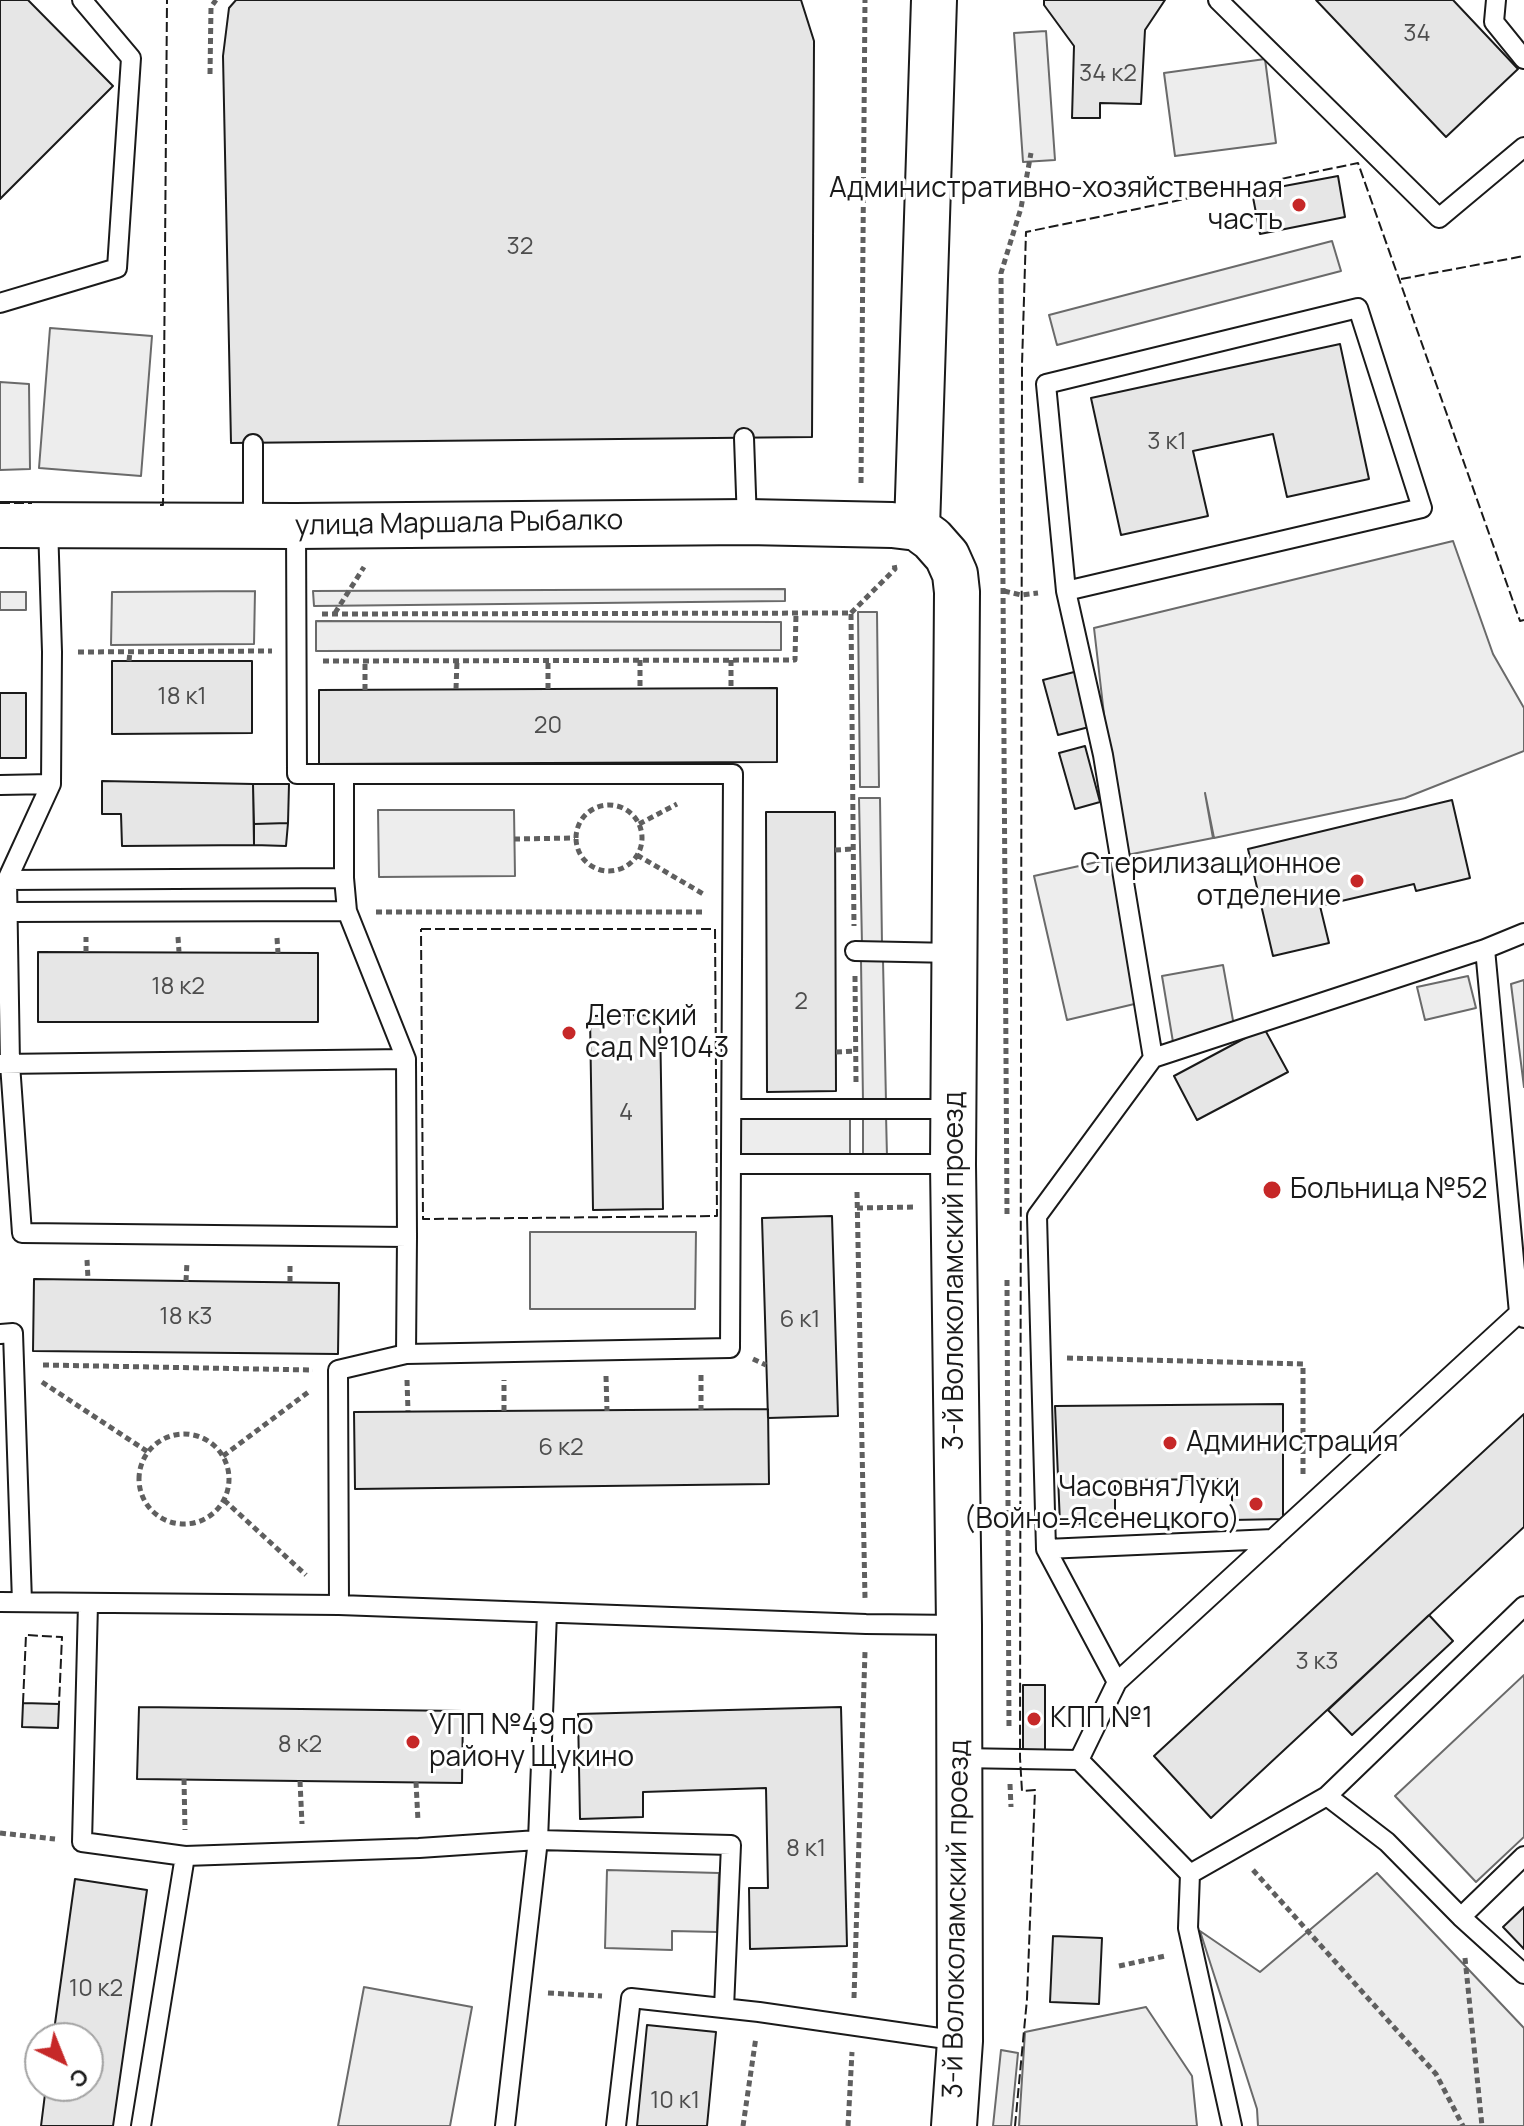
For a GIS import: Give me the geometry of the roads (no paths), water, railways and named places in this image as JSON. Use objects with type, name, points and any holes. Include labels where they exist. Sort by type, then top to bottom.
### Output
[{"type":"street","points":[[905,542],[934,0]]},
{"type":"street","name":"улица Маршала Рыбалко","points":[[0,525],[747,522],[892,525],[905,542]]},
{"type":"street","name":"3-й Волоколамский проезд","points":[[905,542],[932,539],[947,556],[955,574],[953,1164],[960,2041],[954,2126]]},
{"type":"lane","points":[[0,303],[117,268],[131,58],[82,0]]},
{"type":"lane","points":[[1218,0],[1439,218],[1524,147]]},
{"type":"lane","points":[[1496,0],[1494,22],[1524,59]]},
{"type":"lane","points":[[1066,591],[1422,508],[1358,308],[1046,384],[1066,591],[1103,755],[1153,1058]]},
{"type":"lane","points":[[744,438],[747,522]]},
{"type":"lane","points":[[253,444],[253,526]]},
{"type":"lane","points":[[48,525],[52,652],[51,784],[7,880],[5,1064],[22,1233],[407,1237]]},
{"type":"lane","points":[[296,526],[297,774],[733,774],[730,1348],[406,1354],[338,1370],[339,1605]]},
{"type":"lane","points":[[344,774],[347,911],[406,1059],[406,1354]]},
{"type":"lane","points":[[0,785],[51,784]]},
{"type":"lane","points":[[7,880],[344,878]]},
{"type":"lane","points":[[8,912],[347,911]]},
{"type":"lane","points":[[1117,1682],[1046,1549],[1037,1216],[1153,1058],[1485,949],[1524,933]]},
{"type":"lane","points":[[1079,1760],[1117,1682],[1522,1315],[1485,949]]},
{"type":"lane","points":[[855,951],[954,953]]},
{"type":"lane","points":[[5,1064],[406,1059]]},
{"type":"lane","points":[[733,1109],[954,1109]]},
{"type":"lane","points":[[732,1164],[953,1164]]},
{"type":"lane","points":[[0,1334],[13,1333],[22,1602]]},
{"type":"lane","points":[[1046,1549],[1273,1539]]},
{"type":"lane","points":[[0,1602],[339,1605],[959,1625]]},
{"type":"lane","points":[[88,1604],[82,1842],[185,1856],[419,1848],[538,1840],[731,1845],[724,2008]]},
{"type":"lane","points":[[1190,1874],[1327,1796],[1524,1606]]},
{"type":"lane","points":[[505,2126],[538,1840],[547,1613]]},
{"type":"lane","points":[[959,1758],[1079,1760],[1190,1874],[1188,1928],[1232,2126]]},
{"type":"lane","points":[[1327,1796],[1387,1842],[1461,1917],[1524,1974]]},
{"type":"lane","points":[[141,2126],[185,1856]]},
{"type":"lane","points":[[1461,1917],[1524,1856]]},
{"type":"lane","points":[[616,2126],[631,1998],[759,2012],[960,2041]]},
{"type":"place","name":"Административно-хозяйственная часть","points":[[1299,205]]},
{"type":"place","name":"Стерилизационное отделение","points":[[1357,881]]},
{"type":"place","name":"Детский сад №1043","points":[[569,1033]]},
{"type":"place","name":"Больница №52","points":[[1272,1190]]},
{"type":"place","name":"Администрация","points":[[1170,1443]]},
{"type":"place","name":"Часовня Луки (Войно-Ясенецкого)","points":[[1256,1504]]},
{"type":"place","name":"КПП №1","points":[[1034,1719]]},
{"type":"place","name":"УПП №49 по району Щукино","points":[[413,1742]]}]
